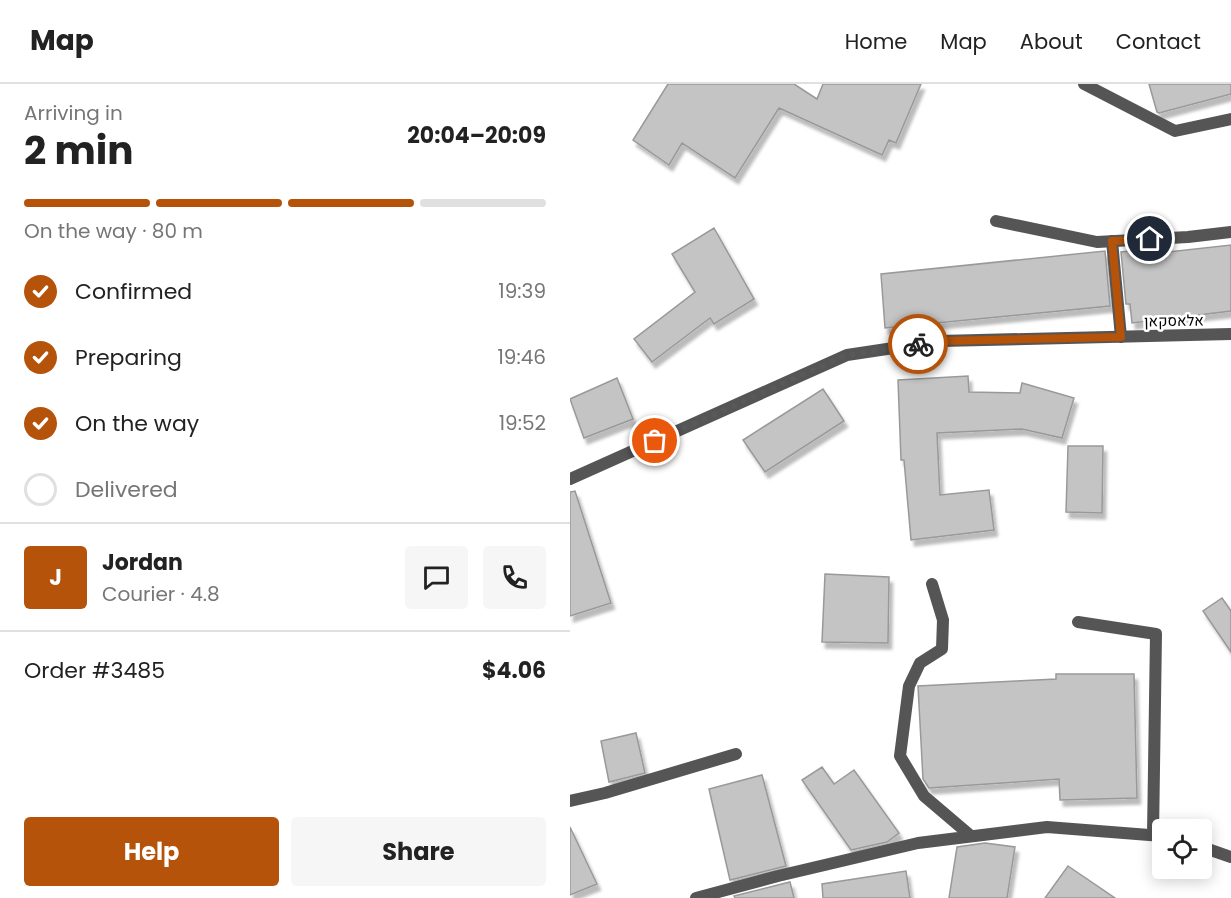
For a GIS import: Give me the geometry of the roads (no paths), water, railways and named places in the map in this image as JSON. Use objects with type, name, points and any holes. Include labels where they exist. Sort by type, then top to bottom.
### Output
[{"type":"street","points":[[1084,84],[1176,131],[1231,119]]},
{"type":"street","points":[[996,221],[1097,242],[1231,232]]},
{"type":"street","points":[[1112,241],[1121,337]]},
{"type":"street","name":"אלאסקאן","points":[[570,479],[847,355],[940,341],[1231,334]]},
{"type":"street","points":[[932,584],[943,620],[942,649],[920,663],[909,686],[900,756],[924,796],[971,836]]},
{"type":"street","points":[[1078,622],[1156,634],[1158,819]]},
{"type":"street","points":[[570,801],[605,793],[736,754]]},
{"type":"street","points":[[696,898],[918,843],[1047,826],[1152,835]]},
{"type":"street","points":[[1212,850],[1231,856]]}]
